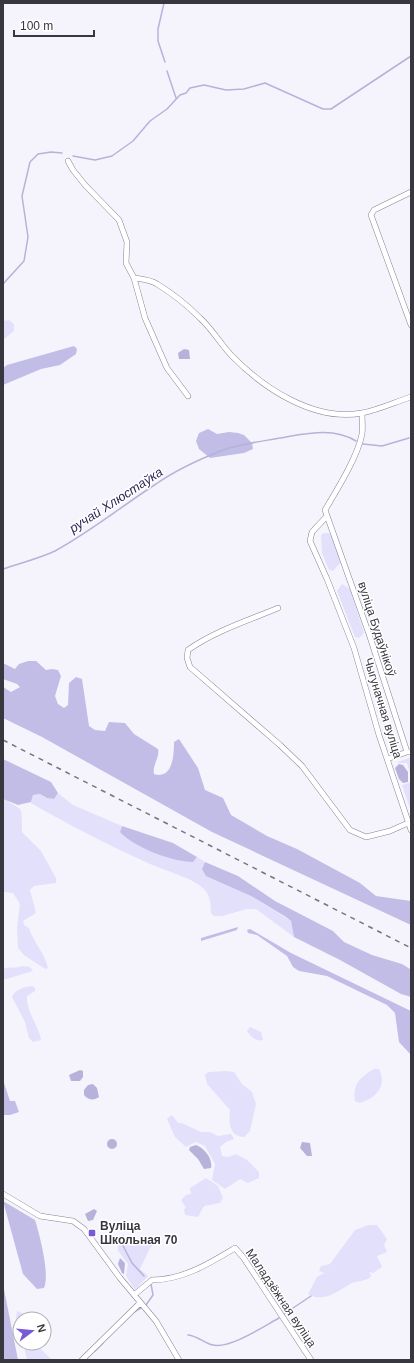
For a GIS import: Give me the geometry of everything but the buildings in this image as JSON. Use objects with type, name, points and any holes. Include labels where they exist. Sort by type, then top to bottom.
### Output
[{"type":"street","points":[[68,161],[85,185],[119,220],[126,242],[126,263],[134,278],[145,318],[154,341],[167,368],[188,396]]},
{"type":"street","points":[[411,192],[374,210],[371,215],[411,325]]},
{"type":"street","points":[[134,278],[156,284],[200,318],[232,355],[282,394],[320,412],[339,414],[362,413],[411,397]]},
{"type":"street","name":"Чыгуначная вуліца","points":[[362,413],[362,435],[344,478],[326,513],[312,532],[310,541],[354,648],[408,823]]},
{"type":"street","name":"вуліца Будаўнікоў","points":[[326,513],[409,752]]},
{"type":"street","points":[[278,608],[210,636],[188,650],[187,658],[190,667],[280,744],[302,766],[350,830],[359,835],[371,836],[390,831],[408,823],[411,830]]},
{"type":"street","points":[[387,759],[409,752]]},
{"type":"street","points":[[3,1194],[40,1216],[72,1221],[84,1230],[140,1303],[156,1321],[179,1360]]},
{"type":"street","name":"Маладзёжная вуліца","points":[[134,1295],[152,1280],[164,1280],[200,1268],[235,1248],[243,1257],[311,1360]]},
{"type":"street","points":[[82,1360],[140,1303]]},
{"type":"shaded area","points":[[9,320],[14,324],[14,331],[3,340],[3,321]]},
{"type":"shaded area","points":[[74,346],[77,349],[76,354],[60,365],[41,369],[3,385],[3,368],[7,365]]},
{"type":"shaded area","points":[[184,349],[189,350],[190,359],[179,359],[178,353]]},
{"type":"shaded area","points":[[208,429],[217,434],[229,432],[244,435],[252,443],[253,449],[244,453],[210,458],[199,449],[196,441],[199,433]]},
{"type":"shaded area","points":[[324,533],[329,533],[335,542],[342,561],[333,571],[329,570],[322,553],[321,535]]},
{"type":"shaded area","points":[[342,584],[350,589],[364,633],[359,638],[355,637],[337,591]]},
{"type":"shaded area","points":[[28,661],[36,661],[46,670],[58,670],[61,676],[55,696],[58,704],[64,708],[68,705],[69,683],[76,677],[82,679],[89,726],[95,730],[105,731],[109,722],[125,723],[134,734],[158,749],[154,774],[160,775],[169,770],[173,759],[174,742],[179,739],[198,768],[205,790],[223,798],[231,815],[267,836],[297,849],[360,883],[376,896],[411,901],[411,925],[212,832],[42,737],[3,718],[3,687],[11,692],[20,687],[17,684],[3,679],[3,663],[15,669],[19,664]]},
{"type":"shaded area","points":[[409,758],[411,759],[411,776],[407,763],[398,763]]},
{"type":"shaded area","points":[[3,759],[51,782],[58,793],[54,799],[47,798],[40,794],[33,795],[31,802],[18,805],[3,799]]},
{"type":"shaded area","points":[[399,764],[403,765],[408,772],[408,782],[403,783],[399,779],[395,768]]},
{"type":"shaded area","points":[[411,781],[411,811],[402,785]]},
{"type":"shaded area","points":[[58,793],[73,805],[122,826],[120,832],[193,862],[197,857],[205,862],[202,869],[251,896],[291,921],[294,937],[256,909],[247,909],[222,916],[214,916],[211,913],[209,896],[198,884],[185,877],[150,864],[120,850],[31,803],[33,795],[40,794],[47,798],[54,799]]},
{"type":"shaded area","points":[[3,799],[21,810],[22,832],[41,851],[56,878],[56,883],[34,886],[30,890],[36,913],[23,921],[24,925],[29,928],[44,957],[48,968],[45,969],[24,955],[18,948],[17,928],[20,904],[13,893],[4,892],[3,890]]},
{"type":"shaded area","points":[[122,826],[173,843],[197,857],[193,862],[154,853],[126,838],[120,832]]},
{"type":"shaded area","points":[[205,862],[238,876],[275,901],[333,931],[344,942],[372,955],[402,964],[410,969],[411,997],[401,994],[340,960],[294,937],[291,921],[251,896],[206,876],[202,869]]},
{"type":"shaded area","points":[[238,927],[237,930],[201,941],[201,938]]},
{"type":"shaded area","points":[[250,929],[291,953],[411,1011],[411,1055],[399,1042],[395,1013],[387,1005],[327,976],[299,971],[293,967],[287,956],[257,935],[248,933],[247,930]]},
{"type":"shaded area","points":[[23,966],[30,967],[33,971],[3,980],[3,969]]},
{"type":"shaded area","points":[[32,986],[35,988],[35,991],[27,996],[28,1008],[38,1029],[41,1040],[33,1042],[29,1038],[25,1022],[12,997],[18,990]]},
{"type":"shaded area","points":[[250,1027],[261,1032],[263,1040],[256,1040],[252,1037],[247,1031]]},
{"type":"shaded area","points":[[374,1069],[379,1069],[382,1081],[381,1086],[375,1095],[370,1099],[359,1103],[355,1101],[354,1095],[358,1081]]},
{"type":"shaded area","points":[[80,1070],[83,1071],[83,1077],[80,1081],[71,1081],[69,1075]]},
{"type":"shaded area","points":[[208,1072],[234,1072],[242,1084],[252,1092],[256,1104],[250,1131],[244,1137],[235,1134],[232,1131],[230,1123],[230,1110],[207,1084],[205,1075]]},
{"type":"shaded area","points":[[3,1080],[10,1101],[15,1101],[19,1112],[10,1115],[3,1115]]},
{"type":"shaded area","points":[[93,1084],[97,1088],[99,1097],[95,1099],[87,1098],[84,1095],[84,1090],[88,1085]]},
{"type":"shaded area","points":[[172,1115],[178,1123],[182,1123],[201,1132],[210,1132],[218,1136],[231,1134],[234,1139],[226,1142],[220,1147],[222,1156],[228,1157],[236,1154],[247,1160],[259,1172],[259,1178],[248,1183],[240,1179],[225,1189],[212,1180],[215,1164],[205,1146],[196,1142],[186,1147],[175,1137],[167,1119]]},
{"type":"shaded area","points":[[112,1139],[117,1144],[112,1149],[107,1144]]},
{"type":"shaded area","points":[[302,1142],[310,1143],[312,1156],[307,1156],[300,1148]]},
{"type":"shaded area","points":[[196,1145],[202,1148],[209,1157],[211,1161],[211,1168],[204,1169],[198,1159],[189,1150],[190,1147]]},
{"type":"shaded area","points":[[206,1178],[218,1186],[223,1198],[220,1203],[204,1206],[198,1217],[185,1215],[184,1209],[186,1208],[181,1200],[186,1195],[191,1194],[190,1188]]},
{"type":"shaded area","points":[[3,1201],[35,1220],[42,1245],[45,1265],[46,1282],[44,1288],[37,1289],[23,1274]]},
{"type":"shaded area","points":[[94,1209],[97,1211],[93,1220],[88,1221],[85,1214]]},
{"type":"shaded area","points":[[368,1225],[377,1225],[387,1239],[384,1245],[387,1252],[377,1256],[382,1267],[373,1273],[369,1272],[371,1275],[370,1278],[352,1283],[326,1297],[314,1297],[308,1294],[317,1277],[324,1273],[319,1271],[321,1266],[330,1264],[355,1230]]},
{"type":"shaded area","points":[[123,1234],[127,1243],[147,1236],[152,1238],[155,1244],[150,1248],[140,1269],[148,1276],[135,1290],[126,1276],[128,1264],[118,1251],[117,1240]]},
{"type":"shaded area","points":[[120,1258],[125,1263],[124,1274],[122,1273],[118,1264]]},
{"type":"shaded area","points":[[3,1284],[12,1330],[12,1351],[16,1351],[18,1360],[3,1360]]},
{"type":"shaded area","points":[[25,1351],[43,1351],[52,1360],[27,1360]]},
{"type":"waterway","points":[[164,3],[158,29],[158,41],[165,62]]},
{"type":"waterway","points":[[73,156],[95,160],[112,156],[133,141],[150,121],[167,109],[180,95],[186,93],[190,88],[204,85],[226,90],[244,89],[265,83],[323,109],[331,109],[411,56]]},
{"type":"waterway","points":[[167,71],[176,98]]},
{"type":"waterway","points":[[3,284],[24,261],[28,237],[22,196],[30,162],[38,154],[51,152],[62,153]]},
{"type":"waterway","name":"ручай Хлюстаўка","points":[[3,569],[36,559],[55,551],[81,536],[143,492],[172,474],[223,450],[246,444],[313,433],[339,434],[356,441]]},
{"type":"waterway","name":"ручай Хлюстаўка","points":[[363,444],[382,446],[409,438]]},
{"type":"waterway","points":[[120,1240],[132,1263],[144,1276]]},
{"type":"waterway","points":[[146,1305],[153,1295],[151,1284]]},
{"type":"waterway","points":[[284,1314],[311,1296]]},
{"type":"waterway","points":[[134,1312],[141,1308]]},
{"type":"waterway","points":[[188,1335],[213,1345],[228,1344],[247,1336],[279,1318]]},
{"type":"waterway","points":[[95,1351],[103,1343]]},
{"type":"railway","points":[[3,740],[411,948]]},
{"type":"place","name":"Вуліца Школьная 70","points":[[92,1233]]}]
